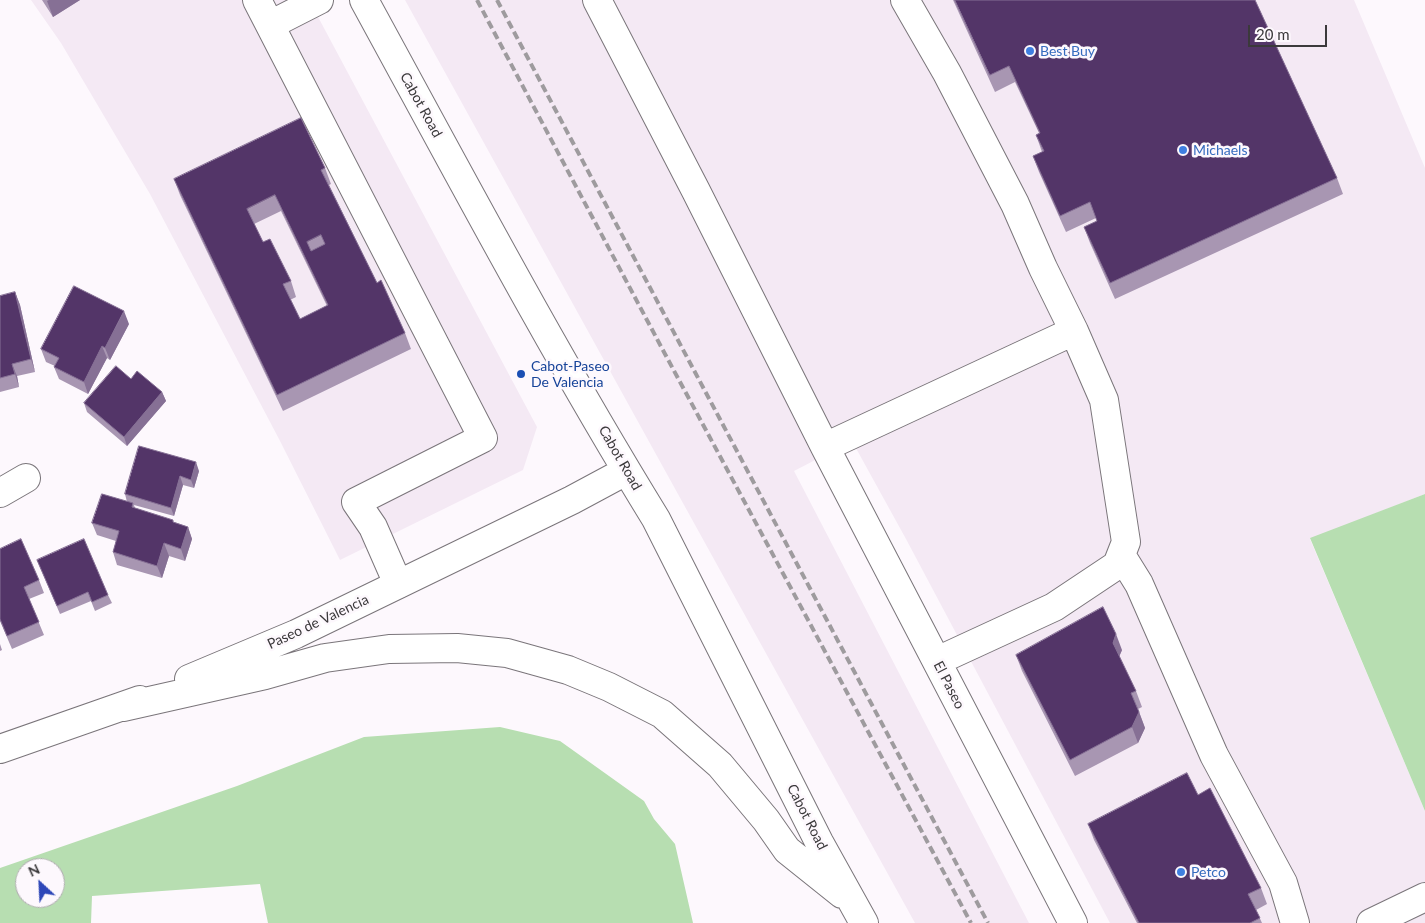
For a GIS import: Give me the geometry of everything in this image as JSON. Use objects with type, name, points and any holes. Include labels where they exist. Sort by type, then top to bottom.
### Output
[{"type":"main road","points":[[256,0],[484,438],[356,502],[372,527],[398,584]]},
{"type":"main road","points":[[270,25],[319,0]]},
{"type":"main road","name":"Cabot Road","points":[[364,0],[512,271],[626,471],[656,519],[810,825],[858,912]]},
{"type":"main road","name":"El Paseo","points":[[597,0],[825,447],[1073,923]]},
{"type":"main road","points":[[905,0],[947,73],[1015,204],[1104,400],[1126,542],[1117,565],[1054,606],[937,661]]},
{"type":"main road","points":[[825,447],[1074,331]]},
{"type":"main road","name":"Paseo de Valencia","points":[[0,749],[123,707],[296,634],[572,500],[626,471]]},
{"type":"main road","points":[[0,493],[26,478]]},
{"type":"main road","points":[[1121,554],[1139,584],[1214,755],[1283,883],[1295,923]]},
{"type":"main road","points":[[123,707],[265,675],[324,658],[388,649],[456,648],[507,653],[568,670],[610,687],[662,714],[720,765],[766,820],[787,850],[858,912]]},
{"type":"main road","points":[[1371,923],[1425,897]]},
{"type":"shaded area","points":[[31,0],[309,0],[537,427],[523,470],[340,560],[279,439],[150,194],[61,43]]},
{"type":"shaded area","points":[[405,0],[1354,0],[1425,168],[1425,494],[1310,539],[1425,811],[1425,923],[1110,923],[852,441],[794,471],[1029,923],[915,923]]},
{"type":"green space","points":[[1425,494],[1425,811],[1310,538]]},
{"type":"green space","points":[[500,727],[560,741],[644,801],[654,819],[675,844],[693,923],[268,923],[260,884],[92,896],[91,923],[0,923],[0,868],[15,863],[15,908],[65,908],[65,858],[29,858],[237,786],[364,737]]},
{"type":"building","name":"Michaels","points":[[955,0],[1255,0],[1337,178],[1110,283],[1084,227],[1097,221],[1090,202],[1060,216],[1033,156],[1044,151],[1036,135],[1040,133],[1009,66],[990,75]]},
{"type":"building","points":[[301,118],[325,168],[321,170],[377,283],[381,280],[405,333],[277,395],[174,179]],"holes":[[[275,195],[328,305],[300,319],[283,284],[291,281],[270,239],[263,242],[247,209]],[[321,235],[325,244],[311,251],[307,242]]]},
{"type":"building","points":[[74,286],[124,311],[105,348],[102,346],[84,382],[54,367],[59,358],[41,349]]},
{"type":"building","points":[[15,292],[31,359],[12,364],[15,374],[0,378],[0,296]]},
{"type":"building","points":[[116,366],[131,379],[137,371],[162,392],[124,437],[84,403]]},
{"type":"building","points":[[139,446],[196,462],[191,480],[180,476],[171,508],[125,494]]},
{"type":"building","points":[[102,494],[133,503],[132,507],[173,520],[173,522],[188,527],[181,549],[164,543],[157,566],[113,552],[119,531],[92,523]]},
{"type":"building","points":[[21,539],[39,580],[24,587],[39,622],[7,636],[0,619],[0,549]]},
{"type":"building","points":[[84,539],[108,595],[92,602],[88,592],[57,606],[37,560]]},
{"type":"building","points":[[1103,607],[1116,634],[1113,643],[1136,691],[1131,693],[1139,712],[1132,727],[1070,760],[1016,655]]},
{"type":"building","name":"Petco","points":[[1187,773],[1198,795],[1210,788],[1261,888],[1248,894],[1260,918],[1250,923],[1139,923],[1088,824]]},
{"type":"railway","points":[[477,0],[971,923]]},
{"type":"railway","points":[[497,0],[988,923]]},
{"type":"place","name":"Best Buy","points":[[1030,51]]},
{"type":"place","name":"Michaels","points":[[1183,150]]},
{"type":"place","name":"Cabot-Paseo De Valencia","points":[[521,374]]},
{"type":"place","name":"Petco","points":[[1181,872]]}]
